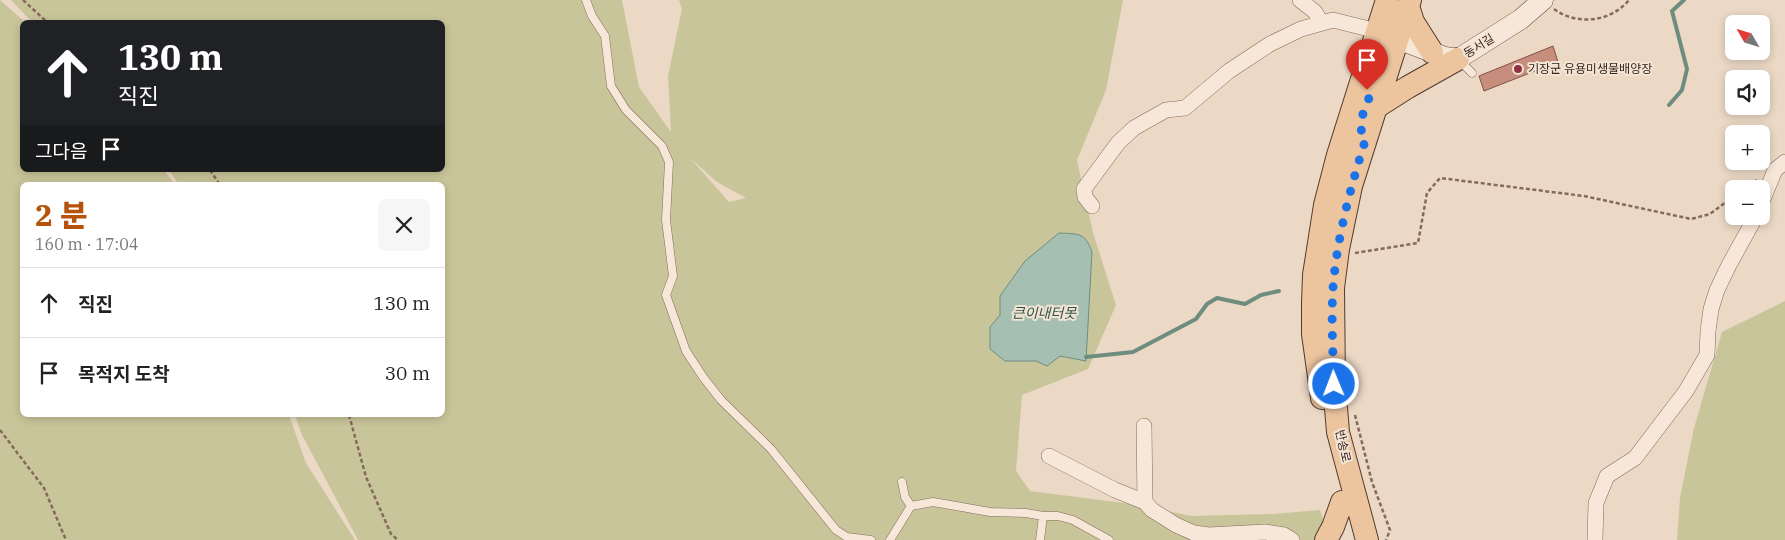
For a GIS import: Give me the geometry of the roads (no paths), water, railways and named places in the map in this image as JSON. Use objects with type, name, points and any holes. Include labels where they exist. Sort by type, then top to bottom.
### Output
[{"type":"main road","points":[[1402,2],[1432,52]]},
{"type":"main road","name":"반송로","points":[[1353,540],[1342,502],[1328,438],[1313,334],[1314,274],[1328,186],[1359,91],[1402,2]]},
{"type":"main road","name":"반송로","points":[[1367,540],[1338,432],[1334,384],[1333,288],[1338,249],[1351,186],[1375,108],[1387,35]]},
{"type":"main road","points":[[1375,108],[1408,87],[1465,66]]},
{"type":"main road","points":[[1359,91],[1363,89],[1369,92],[1360,126],[1362,134],[1366,138]]},
{"type":"main road","points":[[1326,540],[1333,528],[1342,502]]},
{"type":"street","points":[[1300,0],[1315,12],[1321,22]]},
{"type":"street","name":"동서길","points":[[1387,35],[1465,66],[1543,0]]},
{"type":"street","points":[[1092,206],[1085,197],[1084,189],[1118,143],[1127,134],[1160,112],[1186,108],[1229,71],[1270,44],[1301,29],[1333,20],[1387,35]]},
{"type":"street","points":[[1770,180],[1774,170],[1785,162]]},
{"type":"street","points":[[1595,540],[1596,503],[1607,476],[1635,458],[1686,390],[1707,355],[1711,309],[1717,290],[1751,225]]},
{"type":"street","points":[[1144,426],[1144,502]]},
{"type":"street","points":[[1049,456],[1115,490],[1144,502],[1152,510],[1176,525],[1194,533],[1208,535],[1265,532],[1284,535],[1292,540]]},
{"type":"lane","points":[[586,0],[592,16],[605,36],[611,86],[626,110],[662,146],[669,162],[666,220],[673,276],[666,295],[686,351],[703,377],[722,400],[771,449],[836,530],[847,537],[870,540]]},
{"type":"lane","points":[[902,482],[905,498],[911,506]]},
{"type":"lane","points":[[890,540],[911,506],[932,502],[990,512],[1058,516],[1073,520],[1109,540]]},
{"type":"lane","points":[[1040,540],[1043,516]]},
{"type":"water","name":"큰이내터못","points":[[1059,233],[1080,235],[1087,241],[1092,252],[1086,361],[1060,356],[1047,366],[1036,361],[1005,361],[990,349],[990,327],[1000,315],[1000,296],[1025,261]]},
{"type":"waterway","points":[[1669,105],[1682,90],[1687,69],[1672,11],[1684,0]]},
{"type":"waterway","points":[[1086,357],[1133,352],[1196,319],[1207,304],[1217,298],[1245,304],[1261,295],[1279,291]]},
{"type":"place","name":"기장군 유용미생물배양장","points":[[1518,69]]}]
